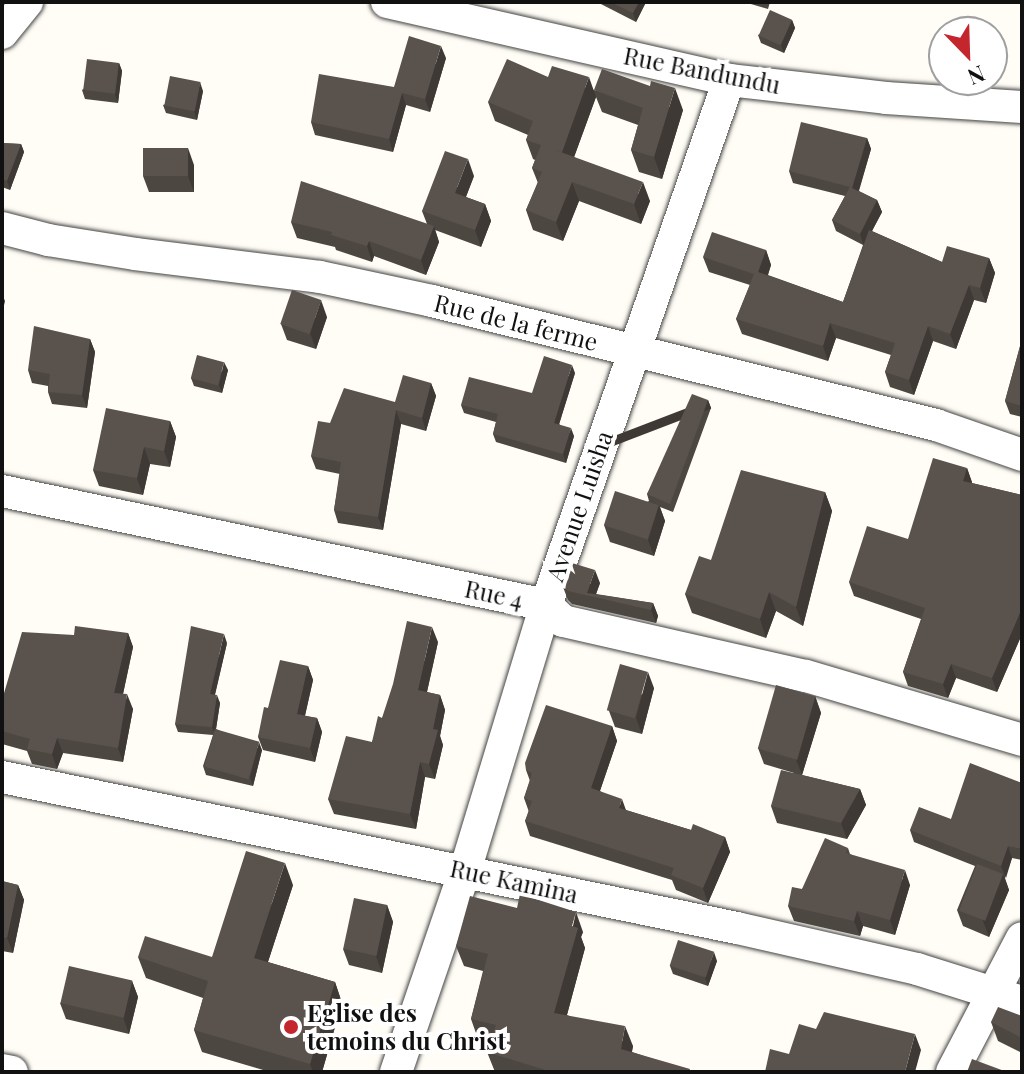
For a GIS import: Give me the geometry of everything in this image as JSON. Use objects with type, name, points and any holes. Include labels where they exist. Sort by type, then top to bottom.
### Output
[{"type":"street","points":[[2,33],[27,2]]},
{"type":"street","name":"Rue Bandundu","points":[[387,2],[729,80],[886,98],[1022,107]]},
{"type":"street","name":"Avenue Luisha","points":[[396,1072],[465,871],[546,605],[632,350],[729,80]]},
{"type":"street","name":"Rue de la ferme","points":[[2,228],[48,240],[120,252],[320,277],[936,425],[1022,455]]},
{"type":"street","name":"Rue 4","points":[[2,491],[546,605],[563,621],[806,676],[1022,740]]},
{"type":"street","name":"Rue Kamina","points":[[2,777],[465,871],[917,969],[989,995],[1022,1002]]},
{"type":"street","points":[[952,1072],[989,995],[1022,938]]},
{"type":"street","points":[[2,1070],[12,1072]]},
{"type":"building","points":[[610,2],[639,2],[633,13]]},
{"type":"building","points":[[770,10],[792,20],[781,45],[759,36]]},
{"type":"building","points":[[409,36],[441,46],[425,99],[402,93],[389,139],[311,122],[319,74],[394,87]]},
{"type":"building","points":[[87,59],[119,63],[115,94],[83,90]]},
{"type":"building","points":[[507,59],[548,77],[552,66],[589,77],[562,152],[555,150],[643,182],[634,204],[572,182],[556,222],[526,210],[542,172],[532,168],[541,145],[526,140],[533,121],[488,102]]},
{"type":"building","points":[[602,69],[650,86],[651,81],[675,88],[654,157],[631,150],[643,108],[594,90]]},
{"type":"building","points":[[170,76],[200,82],[195,111],[164,105]]},
{"type":"building","points":[[801,122],[867,138],[852,188],[877,200],[860,234],[832,220],[850,187],[789,171]]},
{"type":"building","points":[[2,143],[21,144],[7,181],[2,179]]},
{"type":"building","points":[[143,148],[188,148],[188,176],[143,176]]},
{"type":"building","points":[[445,151],[468,159],[455,193],[485,204],[475,230],[422,211]]},
{"type":"building","points":[[301,181],[434,226],[421,260],[369,241],[367,246],[331,235],[332,232],[291,222]]},
{"type":"building","points":[[869,230],[942,262],[947,246],[989,258],[980,288],[969,285],[950,334],[928,326],[909,380],[885,372],[895,343],[830,323],[823,346],[736,319],[754,274],[703,257],[712,232],[766,250],[758,272],[843,302]]},
{"type":"building","points":[[292,290],[321,300],[310,334],[280,324]]},
{"type":"building","points":[[34,326],[90,339],[82,395],[48,392],[50,374],[28,370]]},
{"type":"building","points":[[1022,339],[1022,406],[1005,401]]},
{"type":"building","points":[[197,355],[224,362],[218,385],[191,378]]},
{"type":"building","points":[[544,356],[572,365],[554,423],[571,428],[563,454],[493,434],[498,414],[461,405],[469,377],[532,393]]},
{"type":"building","points":[[403,375],[431,383],[422,418],[396,410],[378,517],[334,510],[341,462],[311,456],[318,421],[330,423],[344,388],[395,402]]},
{"type":"building","points":[[692,394],[708,400],[670,504],[647,494]]},
{"type":"building","points":[[106,408],[170,421],[164,451],[144,447],[137,478],[93,470]]},
{"type":"building","points":[[933,458],[967,468],[963,481],[1022,495],[1022,608],[992,678],[951,664],[943,684],[903,672],[925,608],[849,582],[867,526],[908,539]]},
{"type":"building","points":[[741,470],[825,492],[796,607],[769,592],[760,619],[685,594],[699,556],[711,560]]},
{"type":"building","points":[[615,491],[659,505],[648,539],[604,525]]},
{"type":"building","points":[[572,563],[595,570],[587,593],[653,603],[651,610],[568,591],[563,587]]},
{"type":"building","points":[[407,621],[432,627],[418,690],[440,695],[433,729],[438,730],[429,764],[420,762],[410,814],[328,799],[346,736],[372,742],[378,716],[382,718],[393,684]]},
{"type":"building","points":[[75,626],[128,633],[114,693],[127,694],[118,748],[57,738],[52,754],[27,749],[30,739],[2,731],[2,700],[22,632],[74,635]]},
{"type":"building","points":[[191,626],[224,634],[210,694],[217,695],[212,727],[175,724]]},
{"type":"building","points":[[280,660],[308,666],[297,714],[317,718],[310,748],[258,737],[264,707],[268,708]]},
{"type":"building","points":[[620,664],[648,672],[635,718],[607,710]]},
{"type":"building","points":[[776,685],[815,696],[797,760],[758,748]]},
{"type":"building","points":[[546,705],[612,726],[591,788],[622,799],[619,808],[691,830],[693,824],[725,837],[703,888],[671,875],[674,868],[525,821],[532,801],[524,798],[532,773],[526,770],[525,763]]},
{"type":"building","points":[[215,729],[259,742],[248,779],[204,766]]},
{"type":"building","points":[[970,763],[1022,783],[1022,849],[1008,846],[1001,866],[910,830],[919,807],[951,819]]},
{"type":"building","points":[[781,770],[860,789],[841,823],[771,806]]},
{"type":"building","points":[[825,838],[848,848],[846,853],[905,870],[890,920],[857,911],[854,921],[788,906],[792,887],[802,889]]},
{"type":"building","points":[[246,851],[285,863],[254,958],[335,982],[310,1064],[194,1030],[208,981],[138,957],[145,936],[212,957]]},
{"type":"building","points":[[977,864],[1003,874],[985,921],[959,911]]},
{"type":"building","points":[[2,881],[18,885],[7,938],[2,937]]},
{"type":"building","points":[[520,894],[576,912],[572,926],[578,928],[554,1013],[625,1026],[621,1049],[690,1069],[689,1072],[552,1072],[487,1052],[496,1025],[471,1019],[488,954],[456,946],[470,896],[517,908]]},
{"type":"building","points":[[354,898],[387,905],[376,956],[343,949]]},
{"type":"building","points":[[678,940],[714,952],[706,977],[670,966]]},
{"type":"building","points":[[69,966],[132,981],[124,1018],[60,1003]]},
{"type":"building","points":[[998,1007],[1022,1016],[1022,1038],[991,1022]]},
{"type":"building","points":[[824,1012],[915,1034],[905,1072],[765,1072],[770,1049],[789,1054],[799,1024],[816,1029]]},
{"type":"building","points":[[972,1059],[1007,1072],[967,1072]]},
{"type":"place","name":"Eglise des temoins du Christ","points":[[291,1027]]}]
